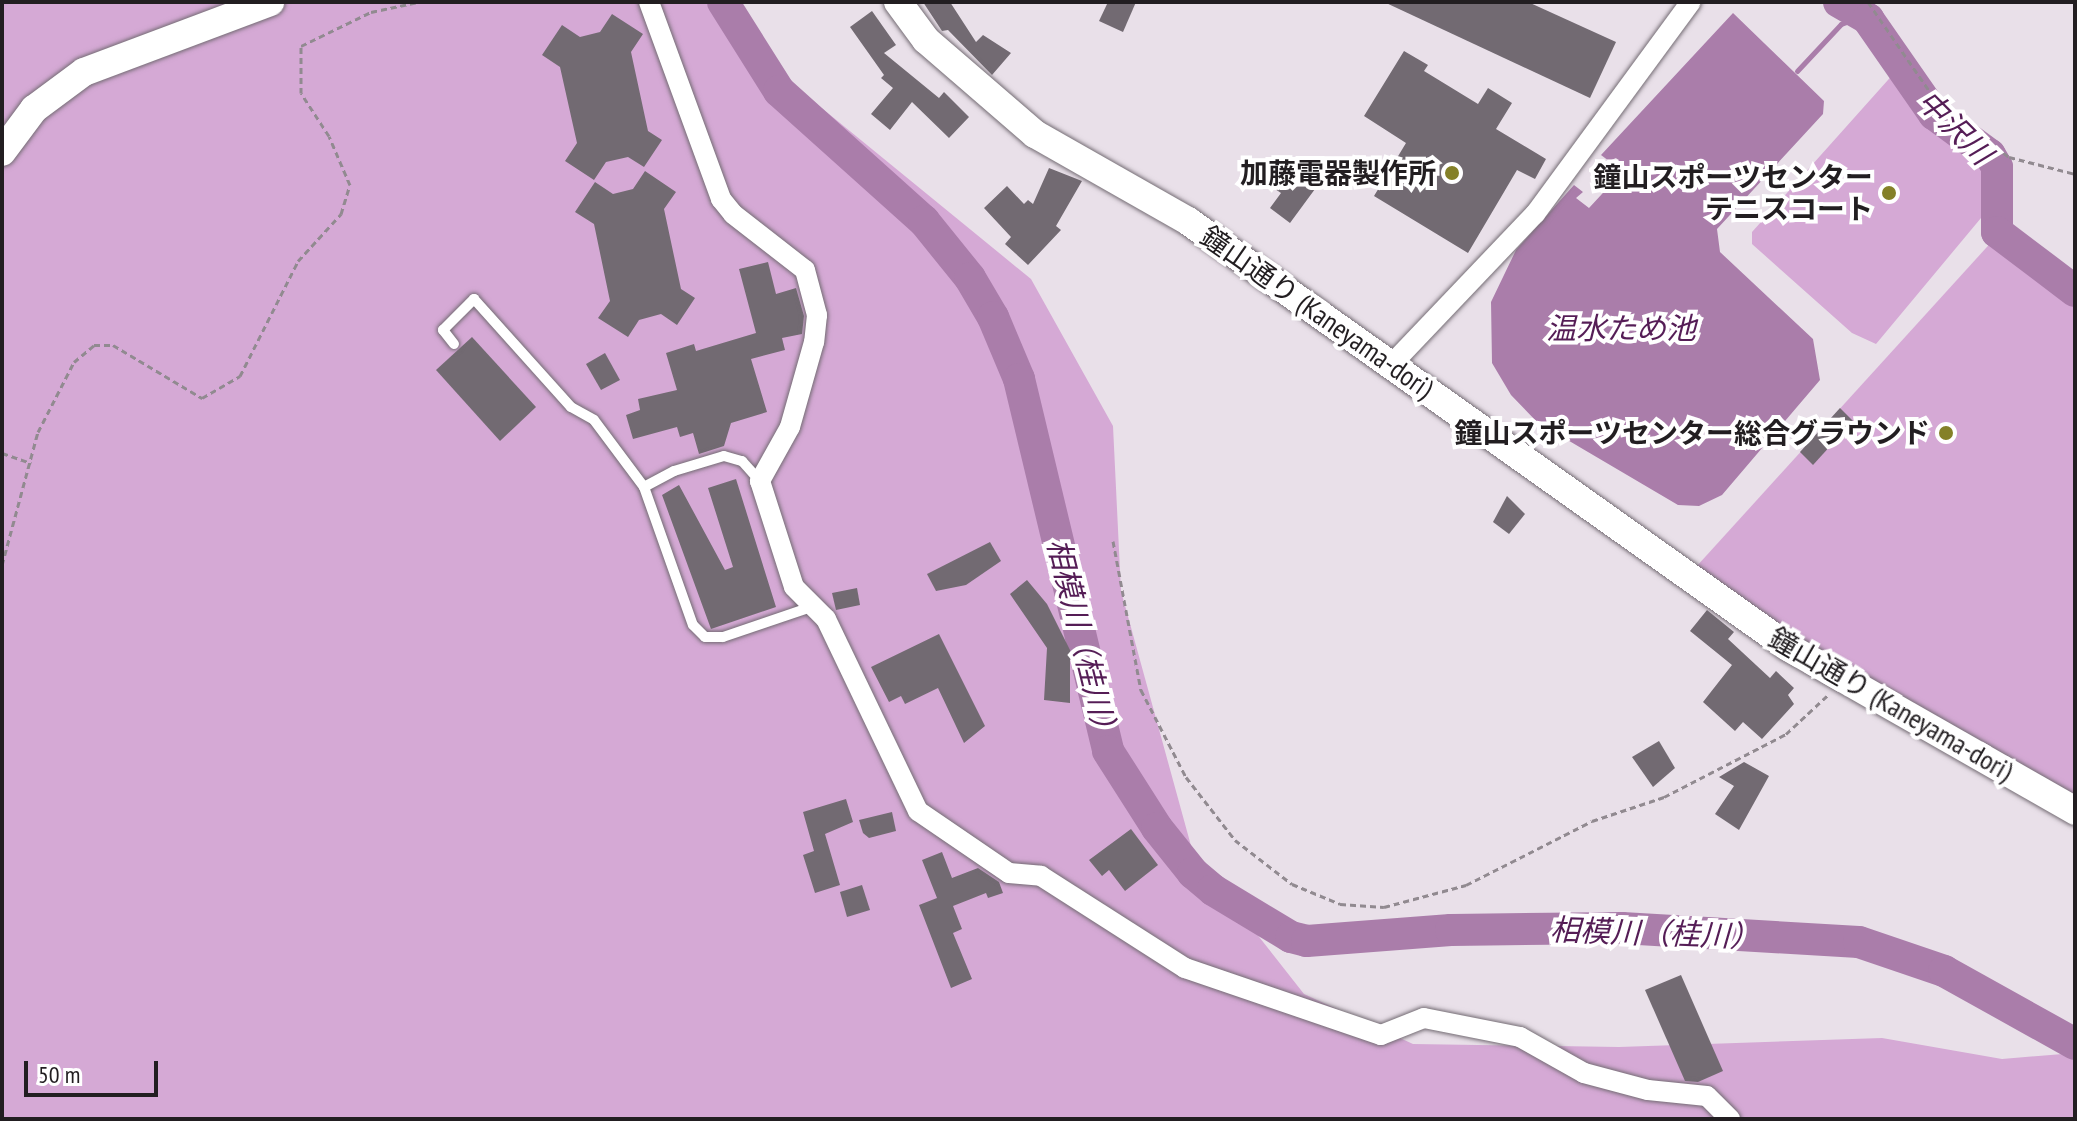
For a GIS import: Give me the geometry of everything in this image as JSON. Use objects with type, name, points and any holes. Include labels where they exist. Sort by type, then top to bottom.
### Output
[{"type":"street","points":[[2,152],[34,109],[58,87],[233,14],[270,2]]},
{"type":"street","points":[[649,2],[721,199],[733,214],[805,270],[817,315],[790,427],[760,481],[794,587],[826,619],[918,811],[1009,873],[1041,876],[1185,968],[1381,1035],[1424,1018],[1520,1037],[1584,1073],[1648,1090],[1707,1096],[1730,1119]]},
{"type":"street","name":"鐘山通り (Kaneyama-dori)","points":[[898,2],[926,40],[1035,134],[1188,221],[1842,680],[2075,811]]},
{"type":"street","points":[[1391,365],[1535,214],[1691,2]]},
{"type":"lane","points":[[454,344],[443,330],[474,299],[571,407],[594,420],[644,487],[693,625],[705,637],[723,637],[814,606]]},
{"type":"lane","points":[[644,487],[674,471],[724,456],[742,461],[760,481]]},
{"type":"path","points":[[2,565],[38,432],[67,376],[94,345],[113,345],[202,398],[240,376],[298,261],[341,214],[350,185],[329,136],[301,93],[301,46],[371,12],[418,2]]},
{"type":"path","points":[[1868,2],[1939,105],[2009,157],[2075,174]]},
{"type":"path","points":[[2,453],[31,463]]},
{"type":"path","points":[[1113,541],[1141,690],[1186,777],[1235,840],[1292,884],[1340,904],[1384,907],[1426,899],[1466,885],[1592,821],[1664,797],[1786,734],[1842,680]]},
{"type":"shaded area","points":[[2,2],[716,2],[742,43],[1031,279],[1113,426],[1121,591],[1193,853],[1304,994],[1413,1044],[1619,1047],[1882,1038],[2002,1059],[2075,1053],[2075,1119],[2,1119]]},
{"type":"shaded area","name":"鐘山スポーツセンター テニスコート","points":[[1896,71],[1938,121],[1988,159],[1992,216],[1981,218],[1876,344],[1852,333],[1752,244],[1752,232]]},
{"type":"shaded area","name":"鐘山スポーツセンター総合グラウンド","points":[[1996,237],[2075,299],[2075,795],[1829,659],[1696,567]]},
{"type":"water","name":"温水ため池","points":[[1733,13],[1824,101],[1823,114],[1717,229],[1720,252],[1813,339],[1820,380],[1722,495],[1699,506],[1678,505],[1537,422],[1511,395],[1492,363],[1491,302],[1516,250],[1574,185],[1583,192],[1576,198],[1589,208],[1626,168],[1616,158],[1609,161],[1601,155]]},
{"type":"building","points":[[923,2],[950,2],[976,42],[983,35],[1011,53],[992,75],[948,30],[942,31]]},
{"type":"building","points":[[1108,2],[1136,2],[1123,32],[1099,21]]},
{"type":"building","points":[[1384,2],[1528,2],[1616,42],[1590,98]]},
{"type":"building","points":[[872,11],[896,45],[884,53],[939,98],[944,92],[969,117],[949,138],[912,102],[890,130],[871,114],[893,88],[881,78],[884,75],[850,27]]},
{"type":"building","points":[[612,14],[643,34],[631,52],[648,131],[662,140],[644,167],[628,157],[606,162],[594,180],[565,161],[577,143],[560,67],[542,55],[562,25],[580,37],[600,32]]},
{"type":"building","name":"加藤電器製作所","points":[[1404,51],[1428,65],[1424,71],[1478,104],[1488,88],[1512,103],[1496,129],[1546,159],[1535,179],[1517,170],[1468,253],[1374,196],[1406,143],[1364,116]]},
{"type":"building","points":[[1049,168],[1082,181],[1056,226],[1061,230],[1028,265],[1005,244],[1011,237],[984,208],[1007,186],[1024,204],[1028,200],[1033,204]]},
{"type":"building","points":[[645,171],[676,192],[664,209],[681,289],[695,298],[677,325],[661,314],[639,320],[628,337],[598,318],[610,301],[594,224],[575,212],[595,182],[613,194],[633,189]]},
{"type":"building","points":[[1295,174],[1315,189],[1290,223],[1270,208],[1281,193],[1275,189],[1286,175],[1291,179]]},
{"type":"building","points":[[768,262],[776,294],[796,288],[804,316],[802,334],[782,338],[785,350],[751,359],[767,412],[731,423],[724,446],[699,454],[693,433],[680,437],[677,427],[633,439],[626,415],[640,410],[638,399],[677,390],[666,353],[694,344],[696,351],[756,333],[739,269]]},
{"type":"building","points":[[472,337],[536,407],[500,441],[436,370]]},
{"type":"building","points":[[605,353],[620,380],[601,390],[586,364]]},
{"type":"building","points":[[1840,408],[1853,421],[1813,465],[1800,452]]},
{"type":"building","points":[[736,479],[776,607],[711,629],[662,495],[679,485],[725,570],[733,567],[708,488]]},
{"type":"building","points":[[1507,496],[1525,514],[1509,534],[1493,522]]},
{"type":"building","points":[[990,542],[1001,561],[966,585],[936,591],[927,574]]},
{"type":"building","points":[[1027,580],[1047,604],[1070,650],[1070,703],[1044,700],[1047,648],[1010,594]]},
{"type":"building","points":[[857,588],[860,605],[836,610],[832,593]]},
{"type":"building","points":[[1707,610],[1734,632],[1728,639],[1770,678],[1776,671],[1794,688],[1788,695],[1794,704],[1762,739],[1743,722],[1735,731],[1703,702],[1732,665],[1690,631]]},
{"type":"building","points":[[939,634],[985,726],[964,743],[938,688],[905,704],[901,696],[889,702],[871,667]]},
{"type":"building","points":[[1659,741],[1675,768],[1653,787],[1632,757]]},
{"type":"building","points":[[1744,762],[1769,776],[1739,830],[1715,814],[1734,786],[1719,777]]},
{"type":"building","points":[[846,799],[853,822],[825,834],[840,885],[815,893],[803,855],[814,851],[803,812]]},
{"type":"building","points":[[892,812],[896,831],[869,838],[863,833],[859,820]]},
{"type":"building","points":[[1131,829],[1158,865],[1125,891],[1109,870],[1102,876],[1089,860]]},
{"type":"building","points":[[942,852],[952,878],[978,868],[999,882],[1003,893],[988,898],[986,893],[953,906],[962,929],[953,933],[972,979],[951,988],[919,905],[937,898],[922,860]]},
{"type":"building","points":[[862,885],[870,910],[847,917],[840,892]]},
{"type":"building","points":[[1681,975],[1723,1071],[1698,1082],[1685,1081],[1645,990]]},
{"type":"waterway","name":"相模川（桂川）","points":[[723,2],[779,91],[924,221],[970,278],[993,317],[1019,379],[1108,751],[1157,828],[1193,873],[1213,890],[1291,937],[1307,941],[1451,930],[1622,928],[1859,942],[1944,971],[2075,1044]]},
{"type":"waterway","name":"中沢川","points":[[1839,2],[1868,19],[1934,114],[1990,155],[1997,167],[1997,232],[2075,291]]},
{"type":"waterway","points":[[1797,71],[1841,24],[1863,16]]},
{"type":"place","name":"加藤電器製作所","points":[[1452,173]]},
{"type":"place","name":"鐘山スポーツセンター テニスコート","points":[[1889,193]]},
{"type":"place","name":"鐘山スポーツセンター総合グラウンド","points":[[1946,433]]}]
